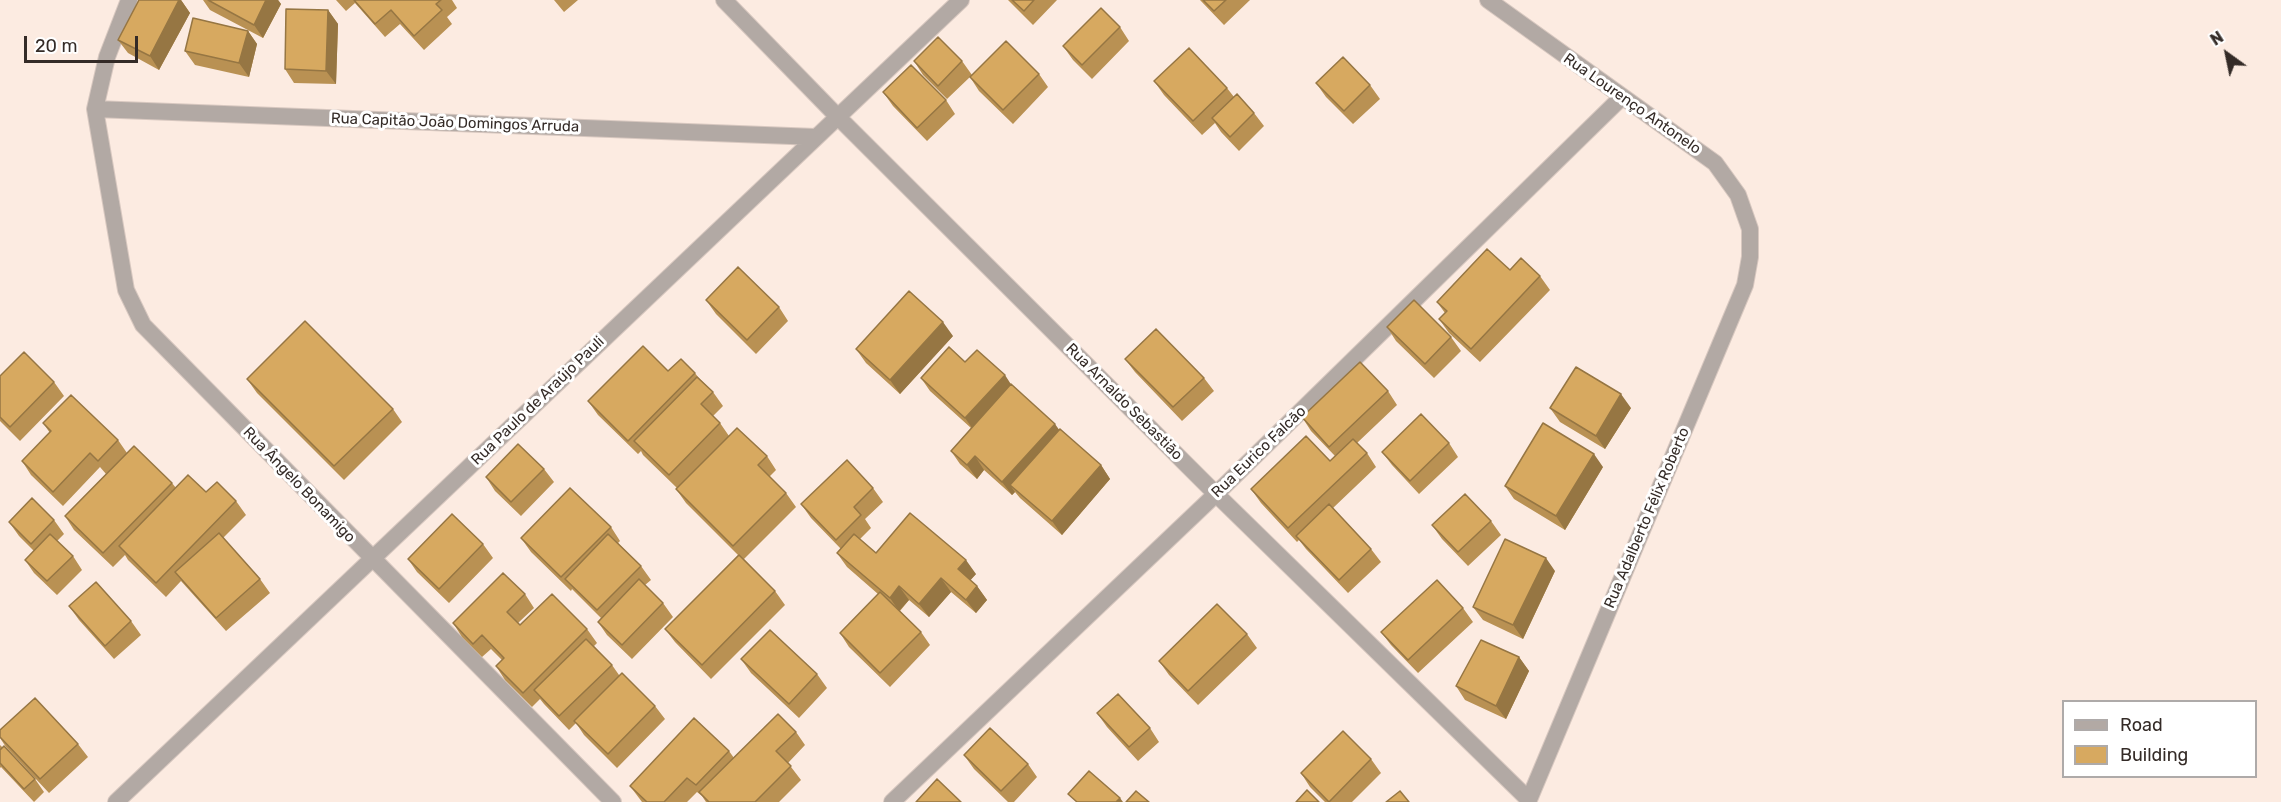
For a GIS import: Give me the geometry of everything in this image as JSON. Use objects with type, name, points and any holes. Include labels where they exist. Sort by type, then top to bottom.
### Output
[{"type":"street","points":[[95,109],[107,57],[129,0]]},
{"type":"street","name":"Rua Arnaldo Sebastião","points":[[724,0],[1216,494],[1529,801]]},
{"type":"street","name":"Rua Paulo de Araújo Pauli","points":[[116,802],[961,0]]},
{"type":"street","name":"Rua Lourenço Antonelo","points":[[1488,0],[1715,163],[1738,195],[1750,229]]},
{"type":"street","name":"Rua Eurico Falcão","points":[[892,802],[1216,494],[1622,97]]},
{"type":"street","name":"Rua Capitão João Domingos Arruda","points":[[95,109],[816,137]]},
{"type":"street","name":"Rua Ângelo Bonamigo","points":[[95,109],[126,290],[143,326],[614,802]]},
{"type":"street","name":"Rua Adalberto Félix Roberto","points":[[1529,801],[1745,285],[1750,257],[1750,229]]},
{"type":"building","points":[[139,0],[179,0],[150,56],[118,40]]},
{"type":"building","points":[[208,0],[266,0],[254,25]]},
{"type":"building","points":[[354,0],[441,0],[436,4],[442,10],[414,36],[391,10],[375,24]]},
{"type":"building","points":[[1012,0],[1034,0],[1024,11]]},
{"type":"building","points":[[1203,0],[1226,0],[1214,11]]},
{"type":"building","points":[[1101,8],[1120,27],[1082,65],[1063,46]]},
{"type":"building","points":[[286,9],[328,10],[326,71],[285,69]]},
{"type":"building","points":[[193,18],[248,31],[239,63],[185,51]]},
{"type":"building","points":[[938,37],[962,61],[938,86],[914,61]]},
{"type":"building","points":[[1006,41],[1039,74],[1003,110],[970,77]]},
{"type":"building","points":[[1189,48],[1227,88],[1193,121],[1154,81]]},
{"type":"building","points":[[1343,57],[1370,85],[1344,111],[1316,83]]},
{"type":"building","points":[[911,65],[946,100],[917,128],[883,92]]},
{"type":"building","points":[[1237,94],[1254,113],[1230,137],[1212,118]]},
{"type":"building","points":[[1487,249],[1510,270],[1521,258],[1540,276],[1471,349],[1439,319],[1447,311],[1437,302]]},
{"type":"building","points":[[738,267],[779,307],[747,340],[706,300]]},
{"type":"building","points":[[909,291],[943,322],[890,380],[856,349]]},
{"type":"building","points":[[1414,300],[1451,337],[1425,364],[1387,327]]},
{"type":"building","points":[[305,321],[393,409],[334,466],[247,379]]},
{"type":"building","points":[[1156,329],[1204,378],[1173,407],[1125,359]]},
{"type":"building","points":[[643,346],[668,371],[681,359],[695,373],[628,441],[588,401]]},
{"type":"building","points":[[949,347],[965,362],[977,350],[1005,375],[965,418],[921,378]]},
{"type":"building","points":[[24,352],[54,382],[10,427],[0,417],[0,376]]},
{"type":"building","points":[[1360,362],[1388,391],[1329,447],[1302,417]]},
{"type":"building","points":[[1576,367],[1621,394],[1596,436],[1550,408]]},
{"type":"building","points":[[697,377],[713,392],[701,404],[720,423],[669,475],[634,441]]},
{"type":"building","points":[[1011,384],[1055,424],[1002,482],[975,456],[967,465],[951,451]]},
{"type":"building","points":[[71,395],[118,440],[98,461],[90,453],[53,492],[22,461],[51,431],[43,423]]},
{"type":"building","points":[[1421,414],[1449,443],[1410,481],[1382,452]]},
{"type":"building","points":[[1543,423],[1594,454],[1556,516],[1505,486]]},
{"type":"building","points":[[737,428],[767,456],[758,465],[786,493],[733,546],[676,489]]},
{"type":"building","points":[[1060,429],[1101,465],[1052,521],[1010,485]]},
{"type":"building","points":[[1306,436],[1330,461],[1353,439],[1367,453],[1288,528],[1251,489]]},
{"type":"building","points":[[518,444],[544,469],[511,502],[486,477]]},
{"type":"building","points":[[134,446],[172,483],[103,553],[65,516]]},
{"type":"building","points":[[847,460],[873,488],[854,507],[861,515],[836,540],[801,504]]},
{"type":"building","points":[[188,475],[206,492],[217,482],[236,501],[156,583],[119,546]]},
{"type":"building","points":[[570,488],[611,527],[561,577],[521,538]]},
{"type":"building","points":[[1465,494],[1491,521],[1458,552],[1432,525]]},
{"type":"building","points":[[32,498],[54,520],[31,544],[9,522]]},
{"type":"building","points":[[1329,504],[1371,549],[1339,580],[1296,536]]},
{"type":"building","points":[[910,513],[966,560],[958,569],[977,586],[966,600],[941,578],[919,604],[899,586],[890,598],[837,553],[854,534],[876,553]]},
{"type":"building","points":[[452,514],[483,544],[439,589],[408,559]]},
{"type":"building","points":[[219,533],[260,579],[216,618],[175,572]]},
{"type":"building","points":[[50,534],[73,556],[47,581],[25,560]]},
{"type":"building","points":[[608,534],[641,566],[597,610],[565,579]]},
{"type":"building","points":[[1505,539],[1546,558],[1513,625],[1473,607]]},
{"type":"building","points":[[739,555],[775,591],[702,665],[665,629]]},
{"type":"building","points":[[503,573],[525,594],[507,612],[520,625],[552,594],[587,629],[523,693],[496,666],[504,658],[482,635],[473,644],[453,623]]},
{"type":"building","points":[[639,579],[663,603],[622,645],[598,622]]},
{"type":"building","points":[[1437,580],[1463,608],[1408,660],[1381,632]]},
{"type":"building","points":[[96,582],[131,621],[105,646],[69,606]]},
{"type":"building","points":[[880,592],[921,632],[880,673],[840,633]]},
{"type":"building","points":[[1217,604],[1247,634],[1188,691],[1159,661]]},
{"type":"building","points":[[770,630],[817,674],[789,704],[741,659]]},
{"type":"building","points":[[586,639],[612,665],[559,716],[534,690]]},
{"type":"building","points":[[1481,640],[1519,657],[1496,706],[1456,686]]},
{"type":"building","points":[[622,673],[655,706],[608,754],[574,721]]},
{"type":"building","points":[[1118,694],[1150,728],[1129,747],[1097,713]]},
{"type":"building","points":[[35,698],[78,744],[40,779],[0,737],[0,730]]},
{"type":"building","points":[[778,714],[796,732],[776,751],[791,766],[755,802],[709,802],[699,792]]},
{"type":"building","points":[[694,718],[729,751],[696,785],[687,778],[664,802],[647,802],[630,786]]},
{"type":"building","points":[[990,728],[1028,764],[1001,791],[964,755]]},
{"type":"building","points":[[1343,731],[1371,759],[1329,802],[1301,773]]},
{"type":"building","points":[[4,746],[35,779],[24,789],[0,763],[0,750]]},
{"type":"building","points":[[1089,771],[1120,798],[1116,802],[1077,802],[1068,794]]},
{"type":"building","points":[[937,779],[961,802],[916,802]]},
{"type":"building","points":[[1307,790],[1319,802],[1296,802]]},
{"type":"building","points":[[1136,791],[1149,802],[1126,802]]},
{"type":"building","points":[[1400,791],[1409,802],[1386,802]]}]
